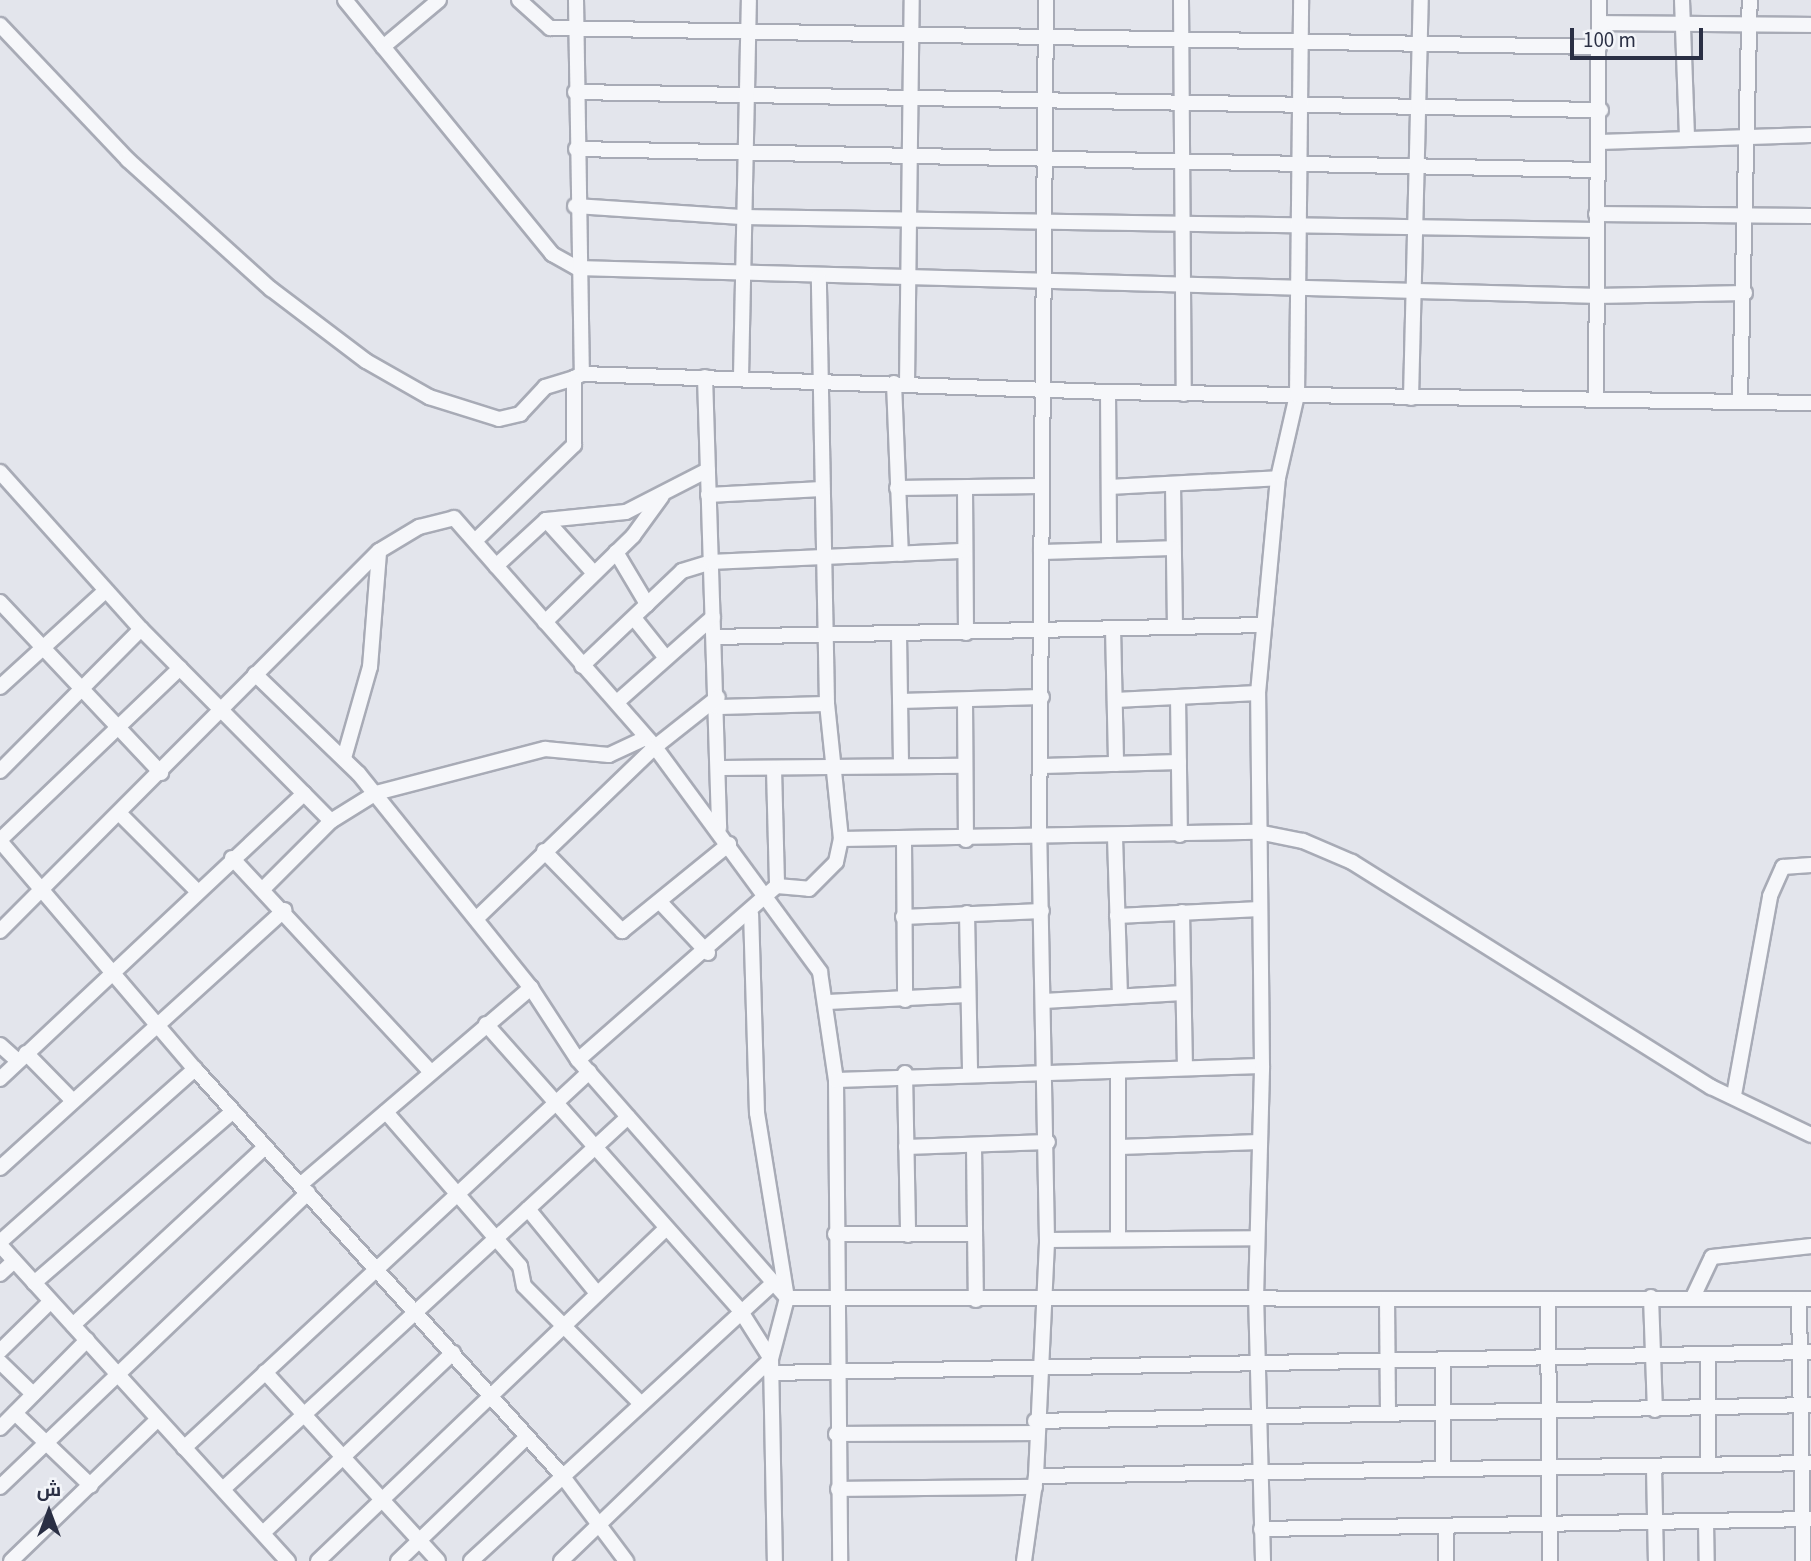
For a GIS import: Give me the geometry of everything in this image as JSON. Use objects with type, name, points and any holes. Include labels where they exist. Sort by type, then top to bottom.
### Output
[{"type":"street","points":[[383,47],[439,0]]},
{"type":"street","points":[[519,0],[545,27],[576,24],[1181,43],[1599,47]]},
{"type":"street","points":[[478,538],[574,445],[578,376],[576,0]]},
{"type":"street","points":[[741,377],[744,273],[742,217],[749,0]]},
{"type":"street","points":[[901,554],[897,488],[909,279],[912,0]]},
{"type":"street","points":[[1024,1561],[1036,1481],[1035,1427],[1047,1240],[1048,1142],[1039,837],[1043,766],[1039,486],[1047,283],[1046,0]]},
{"type":"street","points":[[1181,0],[1180,225],[1184,394]]},
{"type":"street","points":[[1263,1561],[1256,1299],[1262,1066],[1258,693],[1278,478],[1297,395],[1301,0]]},
{"type":"street","points":[[1411,398],[1421,0]]},
{"type":"street","points":[[1596,398],[1596,214],[1601,110],[1599,0]]},
{"type":"street","points":[[1682,0],[1687,139]]},
{"type":"street","points":[[1740,398],[1749,214],[1750,0]]},
{"type":"street","points":[[347,1],[552,254],[577,268],[1596,296],[1745,293]]},
{"type":"street","points":[[1599,23],[1683,27],[1811,25]]},
{"type":"street","points":[[0,25],[128,160],[271,289],[366,361],[429,397],[499,419],[520,414],[545,387],[578,376],[741,377],[1184,394],[1411,398],[1740,398],[1811,403]]},
{"type":"street","points":[[576,92],[1047,97],[1601,110]]},
{"type":"street","points":[[1599,142],[1687,139],[1748,141],[1811,135]]},
{"type":"street","points":[[576,149],[745,157],[910,155],[1047,162],[1181,161],[1598,170]]},
{"type":"street","points":[[575,206],[742,217],[909,218],[1298,228],[1596,230]]},
{"type":"street","points":[[1596,214],[1811,216]]},
{"type":"street","points":[[777,886],[817,885],[836,862],[841,839],[827,704],[824,634],[819,276]]},
{"type":"street","points":[[705,377],[721,768],[719,828]]},
{"type":"street","points":[[1108,392],[1109,550]]},
{"type":"street","points":[[496,566],[546,520],[626,512],[708,470]]},
{"type":"street","points":[[0,472],[141,629],[221,706],[331,821]]},
{"type":"street","points":[[1110,487],[1278,478]]},
{"type":"street","points":[[1173,484],[1175,625]]},
{"type":"street","points":[[897,488],[1039,486]]},
{"type":"street","points":[[708,495],[822,489]]},
{"type":"street","points":[[965,489],[966,633]]},
{"type":"street","points":[[545,622],[616,552],[663,495]]},
{"type":"street","points":[[0,931],[44,892],[121,815],[221,706],[379,551],[442,517],[454,518],[478,538],[496,566],[650,742],[719,828],[816,965],[828,1002],[836,1080],[833,1299],[840,1561]]},
{"type":"street","points":[[546,520],[593,572]]},
{"type":"street","points":[[1041,552],[1173,548]]},
{"type":"street","points":[[344,758],[364,699],[379,551]]},
{"type":"street","points":[[582,666],[682,572],[711,562],[823,554],[965,551]]},
{"type":"street","points":[[616,552],[647,604]]},
{"type":"street","points":[[0,687],[105,590]]},
{"type":"street","points":[[0,602],[160,773]]},
{"type":"street","points":[[617,702],[713,617]]},
{"type":"street","points":[[634,618],[666,658]]},
{"type":"street","points":[[714,638],[1042,632],[1175,625],[1264,625]]},
{"type":"street","points":[[1113,628],[1116,764]]},
{"type":"street","points":[[0,771],[141,629]]},
{"type":"street","points":[[899,635],[901,766]]},
{"type":"street","points":[[180,668],[0,841],[195,1069],[418,1312],[561,1474],[626,1561]]},
{"type":"street","points":[[255,674],[344,758],[376,793],[531,988],[578,1060],[787,1298],[1043,1301],[1548,1299],[1693,1295],[1805,1300],[1807,1520],[1803,1561]]},
{"type":"street","points":[[1115,700],[1258,693]]},
{"type":"street","points":[[900,701],[1042,697]]},
{"type":"street","points":[[1178,697],[1181,835]]},
{"type":"street","points":[[965,700],[966,840]]},
{"type":"street","points":[[263,889],[331,821],[376,793],[512,755],[558,747],[609,755],[650,742],[718,702],[827,704]]},
{"type":"street","points":[[477,919],[650,742]]},
{"type":"street","points":[[1043,766],[1179,762]]},
{"type":"street","points":[[721,768],[965,766]]},
{"type":"street","points":[[578,1060],[708,953],[777,886],[774,769]]},
{"type":"street","points":[[0,1079],[111,969],[304,794]]},
{"type":"street","points":[[121,815],[197,891]]},
{"type":"street","points":[[841,839],[966,840],[1258,832],[1303,841],[1352,862],[1734,1095],[1811,1135]]},
{"type":"street","points":[[1115,837],[1120,996]]},
{"type":"street","points":[[904,841],[905,1000]]},
{"type":"street","points":[[544,851],[616,930],[626,931],[729,845]]},
{"type":"street","points":[[232,858],[285,910],[430,1071]]},
{"type":"street","points":[[1734,1095],[1770,896],[1783,867],[1811,865]]},
{"type":"street","points":[[660,902],[708,953]]},
{"type":"street","points":[[1117,916],[1260,909]]},
{"type":"street","points":[[0,1168],[71,1099],[285,910]]},
{"type":"street","points":[[903,917],[1042,911]]},
{"type":"street","points":[[1182,912],[1185,1068]]},
{"type":"street","points":[[967,913],[970,1072]]},
{"type":"street","points":[[751,914],[757,1113],[787,1298],[771,1366],[775,1561]]},
{"type":"street","points":[[1,1482],[117,1375],[304,1189],[386,1112],[430,1071],[531,988]]},
{"type":"street","points":[[1044,1001],[1183,993]]},
{"type":"street","points":[[828,1002],[967,995]]},
{"type":"street","points":[[486,1024],[740,1310],[771,1366]]},
{"type":"street","points":[[0,1045],[22,1057],[71,1099]]},
{"type":"street","points":[[836,1080],[905,1073],[1262,1066]]},
{"type":"street","points":[[195,1069],[0,1244],[288,1561]]},
{"type":"street","points":[[1118,1070],[1118,1239]]},
{"type":"street","points":[[184,1448],[379,1271],[589,1072]]},
{"type":"street","points":[[905,1073],[908,1235]]},
{"type":"street","points":[[34,1283],[233,1111]]},
{"type":"street","points":[[386,1112],[520,1266],[524,1286],[565,1321],[641,1404]]},
{"type":"street","points":[[223,1489],[628,1116]]},
{"type":"street","points":[[906,1147],[1048,1142]]},
{"type":"street","points":[[1120,1147],[1259,1142]]},
{"type":"street","points":[[974,1146],[976,1300]]},
{"type":"street","points":[[73,1325],[265,1147]]},
{"type":"street","points":[[528,1209],[595,1291]]},
{"type":"street","points":[[318,1561],[595,1291],[666,1228]]},
{"type":"street","points":[[835,1234],[975,1234]]},
{"type":"street","points":[[1047,1240],[1256,1238]]},
{"type":"street","points":[[1693,1295],[1712,1257],[1811,1247]]},
{"type":"street","points":[[0,1274],[14,1261]]},
{"type":"street","points":[[471,1561],[561,1474],[773,1283]]},
{"type":"street","points":[[1651,1297],[1655,1410]]},
{"type":"street","points":[[1387,1299],[1388,1414]]},
{"type":"street","points":[[1548,1299],[1550,1561]]},
{"type":"street","points":[[0,1351],[51,1301]]},
{"type":"street","points":[[0,1428],[87,1340]]},
{"type":"street","points":[[263,1533],[453,1353]]},
{"type":"street","points":[[561,1561],[771,1366],[837,1371],[1039,1365],[1389,1364],[1548,1359],[1708,1359],[1806,1353]]},
{"type":"street","points":[[1708,1359],[1708,1465]]},
{"type":"street","points":[[1443,1361],[1443,1467]]},
{"type":"street","points":[[0,1362],[33,1394]]},
{"type":"street","points":[[265,1372],[380,1501],[438,1561]]},
{"type":"street","points":[[836,1434],[1259,1416],[1708,1411],[1807,1405]]},
{"type":"street","points":[[15,1413],[91,1486]]},
{"type":"street","points":[[11,1561],[158,1420]]},
{"type":"street","points":[[398,1561],[527,1437]]},
{"type":"street","points":[[838,1489],[1443,1467],[1654,1468],[1805,1464]]},
{"type":"street","points":[[1654,1468],[1656,1561]]},
{"type":"street","points":[[1261,1529],[1446,1529],[1807,1520]]},
{"type":"street","points":[[1706,1522],[1707,1561]]},
{"type":"street","points":[[1446,1529],[1446,1561]]}]
